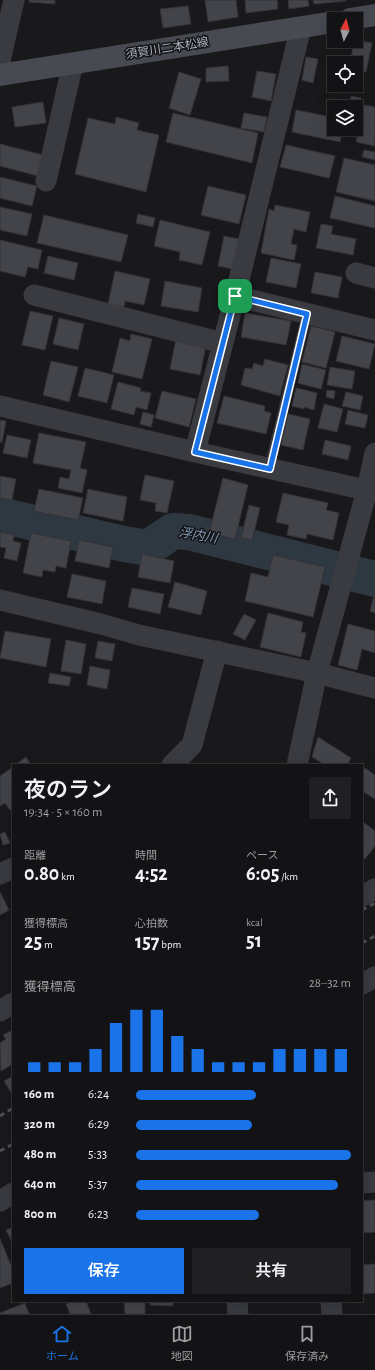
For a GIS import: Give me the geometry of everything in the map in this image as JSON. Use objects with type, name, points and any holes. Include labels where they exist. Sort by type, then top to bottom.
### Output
[{"type":"main road","points":[[363,17],[375,15]]},
{"type":"main road","name":"須賀川二本松線","points":[[0,75],[327,23]]},
{"type":"street","points":[[0,60],[14,0]]},
{"type":"street","points":[[195,452],[301,27]]},
{"type":"street","points":[[46,181],[73,63]]},
{"type":"street","points":[[34,296],[223,343]]},
{"type":"street","points":[[235,296],[375,330]]},
{"type":"street","points":[[0,406],[195,452],[371,491]]},
{"type":"street","points":[[297,764],[317,673],[371,491],[375,453]]},
{"type":"street","points":[[0,600],[101,624],[139,635],[317,673],[375,688]]},
{"type":"street","points":[[173,764],[192,745],[217,651]]},
{"type":"street","points":[[0,874],[12,868]]},
{"type":"street","points":[[363,895],[375,889]]},
{"type":"street","points":[[363,983],[375,977]]},
{"type":"street","points":[[0,1011],[12,1004]]},
{"type":"street","points":[[363,1183],[375,1182]]},
{"type":"street","points":[[0,1201],[12,1194]]},
{"type":"street","points":[[238,1302],[238,1314]]},
{"type":"street","points":[[331,1302],[332,1314]]},
{"type":"lane","points":[[270,469],[307,314]]},
{"type":"building","points":[[29,0],[55,0],[55,4],[29,2]]},
{"type":"building","points":[[205,0],[236,0],[238,17],[208,22]]},
{"type":"building","points":[[245,0],[277,0],[278,9],[246,13]]},
{"type":"building","points":[[288,0],[308,0],[309,6],[289,9]]},
{"type":"building","points":[[313,0],[346,0],[346,1],[314,4]]},
{"type":"building","points":[[188,6],[191,24],[163,28],[160,9]]},
{"type":"building","points":[[363,41],[372,43],[366,72],[363,71],[363,56],[351,56],[353,48],[363,48]]},
{"type":"building","points":[[306,57],[318,59],[313,83],[302,80]]},
{"type":"building","points":[[228,66],[229,81],[206,82],[206,68]]},
{"type":"building","points":[[257,71],[276,74],[271,101],[252,97]]},
{"type":"building","points":[[179,72],[201,79],[190,115],[169,108]]},
{"type":"building","points":[[351,96],[361,98],[361,100],[350,100]]},
{"type":"building","points":[[43,102],[46,123],[15,127],[12,107]]},
{"type":"building","points":[[364,105],[375,107],[375,146],[356,142],[357,136],[363,136]]},
{"type":"building","points":[[296,110],[326,116],[327,111],[327,136],[341,136],[340,142],[292,132]]},
{"type":"building","points":[[173,113],[258,133],[252,163],[166,142]]},
{"type":"building","points":[[244,113],[267,117],[264,132],[241,128]]},
{"type":"building","points":[[116,117],[139,123],[137,130],[159,135],[146,192],[75,174],[88,118],[115,124]]},
{"type":"building","points":[[0,144],[43,155],[38,176],[0,166]]},
{"type":"building","points":[[286,145],[335,156],[329,178],[280,167]]},
{"type":"building","points":[[364,150],[375,152],[375,160],[362,157]]},
{"type":"building","points":[[344,158],[375,165],[375,201],[336,192]]},
{"type":"building","points":[[0,177],[37,186],[32,206],[0,198]]},
{"type":"building","points":[[208,186],[246,195],[239,224],[201,215]]},
{"type":"building","points":[[335,196],[375,206],[375,228],[330,218]]},
{"type":"building","points":[[275,205],[310,212],[306,232],[294,229],[291,244],[297,245],[294,260],[261,253],[269,209],[274,211]]},
{"type":"building","points":[[0,207],[32,214],[27,236],[0,230]]},
{"type":"building","points":[[138,214],[155,218],[153,227],[136,223]]},
{"type":"building","points":[[44,215],[128,235],[121,262],[37,243]]},
{"type":"building","points":[[160,220],[210,232],[202,265],[179,260],[180,252],[154,246]]},
{"type":"building","points":[[321,224],[333,226],[331,234],[356,239],[353,255],[316,248]]},
{"type":"building","points":[[224,236],[239,239],[233,269],[218,266]]},
{"type":"building","points":[[0,240],[42,250],[38,269],[28,267],[25,277],[0,271]]},
{"type":"building","points":[[48,256],[78,263],[74,280],[44,273]]},
{"type":"building","points":[[271,258],[301,264],[296,288],[266,282]]},
{"type":"building","points":[[115,271],[150,279],[144,305],[125,301],[124,307],[108,304]]},
{"type":"building","points":[[315,272],[342,277],[338,298],[311,293]]},
{"type":"building","points":[[165,281],[202,288],[198,312],[161,306]]},
{"type":"building","points":[[30,311],[53,316],[45,350],[22,345]]},
{"type":"building","points":[[245,313],[291,321],[286,345],[241,337]]},
{"type":"building","points":[[59,318],[84,324],[78,350],[53,344]]},
{"type":"building","points":[[311,326],[335,332],[326,368],[302,362]]},
{"type":"building","points":[[131,334],[152,339],[142,379],[112,372],[120,338],[130,341]]},
{"type":"building","points":[[342,336],[375,344],[369,369],[336,361]]},
{"type":"building","points":[[176,339],[206,345],[200,375],[170,369]]},
{"type":"building","points":[[265,359],[288,365],[280,396],[241,385],[245,368],[252,369],[254,363],[263,366]]},
{"type":"building","points":[[51,361],[78,367],[69,402],[43,395]]},
{"type":"building","points":[[302,364],[326,370],[321,389],[298,383]]},
{"type":"building","points":[[330,367],[355,371],[352,389],[327,385]]},
{"type":"building","points":[[85,368],[114,375],[107,403],[78,396]]},
{"type":"building","points":[[118,382],[141,388],[140,391],[151,393],[147,410],[136,407],[134,415],[111,409]]},
{"type":"building","points":[[296,388],[317,393],[314,410],[292,406]]},
{"type":"building","points":[[327,390],[335,391],[334,399],[326,397]]},
{"type":"building","points":[[162,391],[196,399],[189,427],[155,418]]},
{"type":"building","points":[[346,392],[363,396],[360,410],[342,406]]},
{"type":"building","points":[[224,396],[265,406],[264,411],[271,413],[266,434],[217,423]]},
{"type":"building","points":[[324,404],[343,409],[337,432],[318,428]]},
{"type":"building","points":[[348,410],[368,415],[365,428],[345,424]]},
{"type":"building","points":[[143,412],[154,415],[151,427],[140,424]]},
{"type":"building","points":[[288,414],[310,419],[303,450],[281,445]]},
{"type":"building","points":[[0,420],[6,421],[2,442],[0,442]]},
{"type":"building","points":[[39,433],[86,442],[80,468],[87,470],[82,493],[58,488],[60,477],[69,479],[71,470],[33,463]]},
{"type":"building","points":[[7,435],[31,440],[27,458],[3,453]]},
{"type":"building","points":[[325,440],[351,446],[348,460],[322,454]]},
{"type":"building","points":[[145,475],[174,481],[167,513],[155,511],[156,503],[140,500]]},
{"type":"building","points":[[0,476],[16,479],[12,500],[0,498]]},
{"type":"building","points":[[223,478],[248,485],[235,539],[209,533]]},
{"type":"building","points":[[39,489],[83,498],[78,520],[34,511]]},
{"type":"building","points":[[88,489],[127,497],[123,521],[83,513]]},
{"type":"building","points":[[283,493],[328,503],[326,510],[339,513],[333,540],[307,534],[306,539],[287,535],[289,525],[276,522]]},
{"type":"building","points":[[249,505],[260,508],[252,540],[241,538]]},
{"type":"building","points":[[0,532],[14,535],[13,541],[21,543],[17,561],[4,558],[6,548],[0,547]]},
{"type":"building","points":[[31,533],[71,541],[66,568],[56,566],[55,572],[43,570],[42,577],[23,573]]},
{"type":"building","points":[[79,540],[113,547],[109,568],[75,561]]},
{"type":"building","points":[[142,554],[174,561],[170,583],[138,577]]},
{"type":"building","points":[[273,555],[325,567],[313,617],[245,601],[251,573],[268,577]]},
{"type":"building","points":[[72,574],[106,581],[102,604],[67,597]]},
{"type":"building","points":[[175,582],[207,591],[201,615],[168,607]]},
{"type":"building","points":[[132,588],[164,594],[160,614],[128,607]]},
{"type":"building","points":[[375,591],[375,613],[370,611]]},
{"type":"building","points":[[268,613],[303,622],[301,632],[306,633],[301,657],[260,647]]},
{"type":"building","points":[[244,614],[256,620],[245,640],[233,634]]},
{"type":"building","points":[[348,624],[375,631],[375,653],[362,649],[357,670],[338,665]]},
{"type":"building","points":[[5,631],[51,639],[46,667],[0,658]]},
{"type":"building","points":[[66,640],[86,644],[81,674],[61,671]]},
{"type":"building","points":[[98,641],[115,644],[112,661],[95,658]]},
{"type":"building","points":[[90,666],[110,670],[107,689],[87,685]]},
{"type":"building","points":[[50,673],[71,677],[69,686],[48,683]]},
{"type":"building","points":[[318,737],[351,758],[348,764],[323,764],[312,757]]},
{"type":"building","points":[[26,757],[30,764],[16,764]]},
{"type":"building","points":[[12,768],[12,809],[10,810],[5,803],[0,806],[0,776]]},
{"type":"building","points":[[365,768],[375,775],[375,799],[363,792],[363,771]]},
{"type":"building","points":[[363,822],[375,831],[375,846],[365,859],[363,857]]},
{"type":"building","points":[[5,832],[10,843],[3,845],[0,834]]},
{"type":"building","points":[[0,892],[9,910],[0,915]]},
{"type":"building","points":[[12,1030],[12,1065],[1,1071],[0,1043],[6,1039],[3,1035]]},
{"type":"building","points":[[12,1077],[12,1094],[4,1081]]},
{"type":"building","points":[[375,1200],[375,1232],[363,1233],[363,1201]]},
{"type":"building","points":[[12,1227],[12,1242],[6,1230]]},
{"type":"building","points":[[0,1239],[12,1268],[12,1283],[0,1288]]},
{"type":"building","points":[[375,1264],[375,1293],[363,1294],[363,1265]]},
{"type":"building","points":[[71,1302],[86,1302],[91,1314],[70,1314],[66,1304]]},
{"type":"building","points":[[124,1302],[145,1302],[145,1314],[125,1314]]},
{"type":"building","points":[[150,1302],[173,1302],[173,1306],[150,1305]]},
{"type":"building","points":[[25,1303],[29,1314],[0,1314],[0,1313]]},
{"type":"waterway","name":"浮内川","points":[[0,515],[124,544],[148,548],[173,531],[189,532],[375,579]]},
{"type":"railway","points":[[363,909],[375,903]]},
{"type":"railway","points":[[363,942],[375,936]]},
{"type":"railway","points":[[0,1116],[12,1109]]},
{"type":"railway","points":[[0,1151],[12,1145]]},
{"type":"route","points":[[235,296],[307,314],[270,469],[195,452],[235,296]]}]
